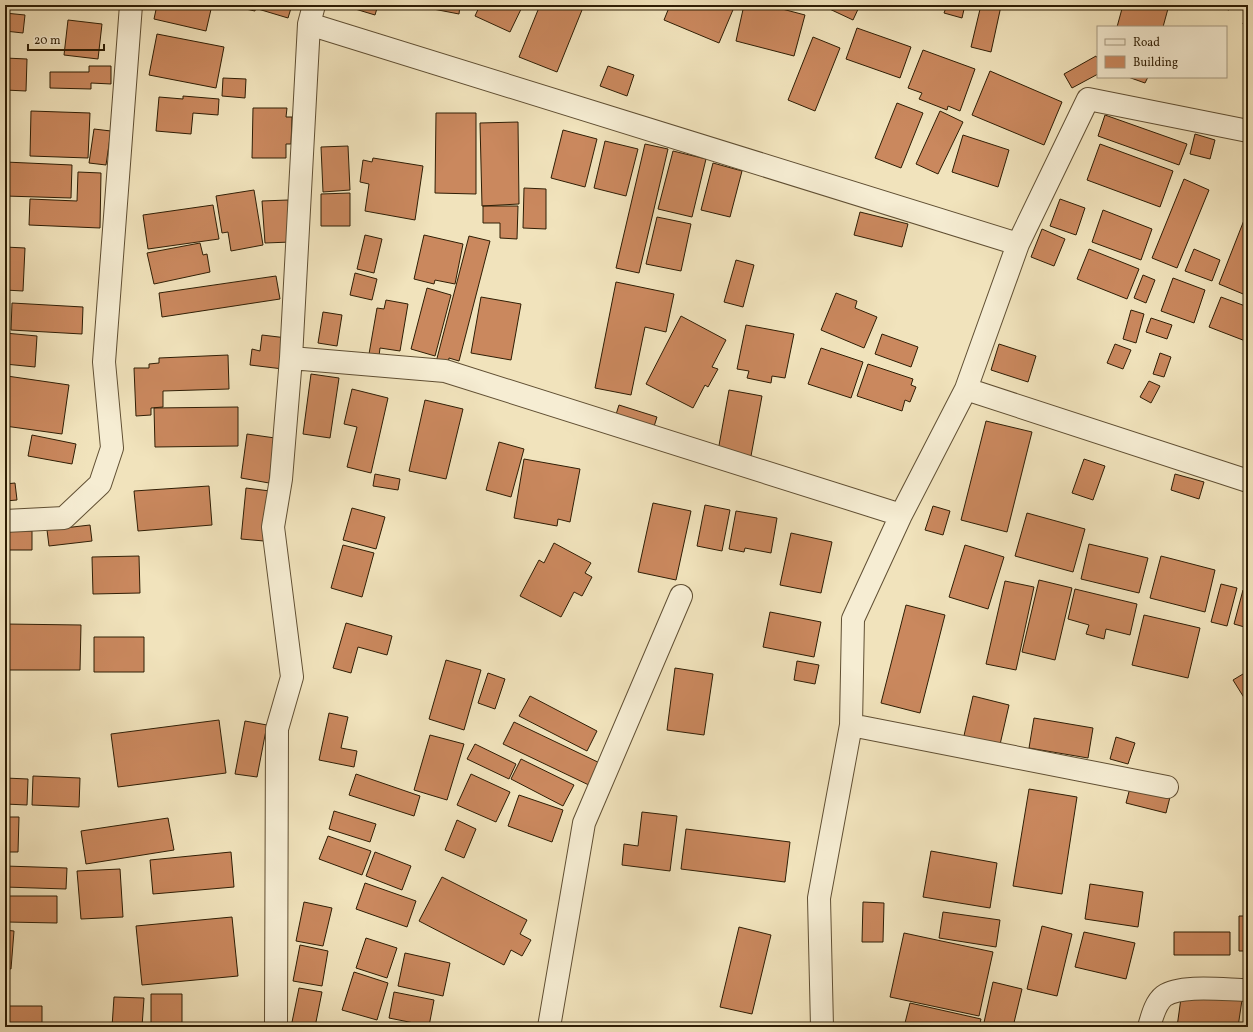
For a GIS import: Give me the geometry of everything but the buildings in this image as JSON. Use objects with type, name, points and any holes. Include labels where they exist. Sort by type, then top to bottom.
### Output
[{"type":"street","points":[[5,521],[64,518],[100,484],[112,448],[104,362],[131,5]]},
{"type":"street","points":[[276,1027],[277,729],[292,677],[273,528],[281,479],[291,358],[312,15],[1018,244]]},
{"type":"street","points":[[822,1027],[818,898],[851,725],[853,619],[901,515],[966,389],[1018,244],[1088,99],[1248,131]]},
{"type":"street","points":[[291,358],[445,371],[901,515]]},
{"type":"street","points":[[966,389],[1248,481]]},
{"type":"street","points":[[550,1027],[584,823],[681,596]]},
{"type":"street","points":[[851,725],[1168,787]]},
{"type":"street","points":[[1149,1027],[1154,1010],[1164,997],[1183,989],[1248,990]]}]
